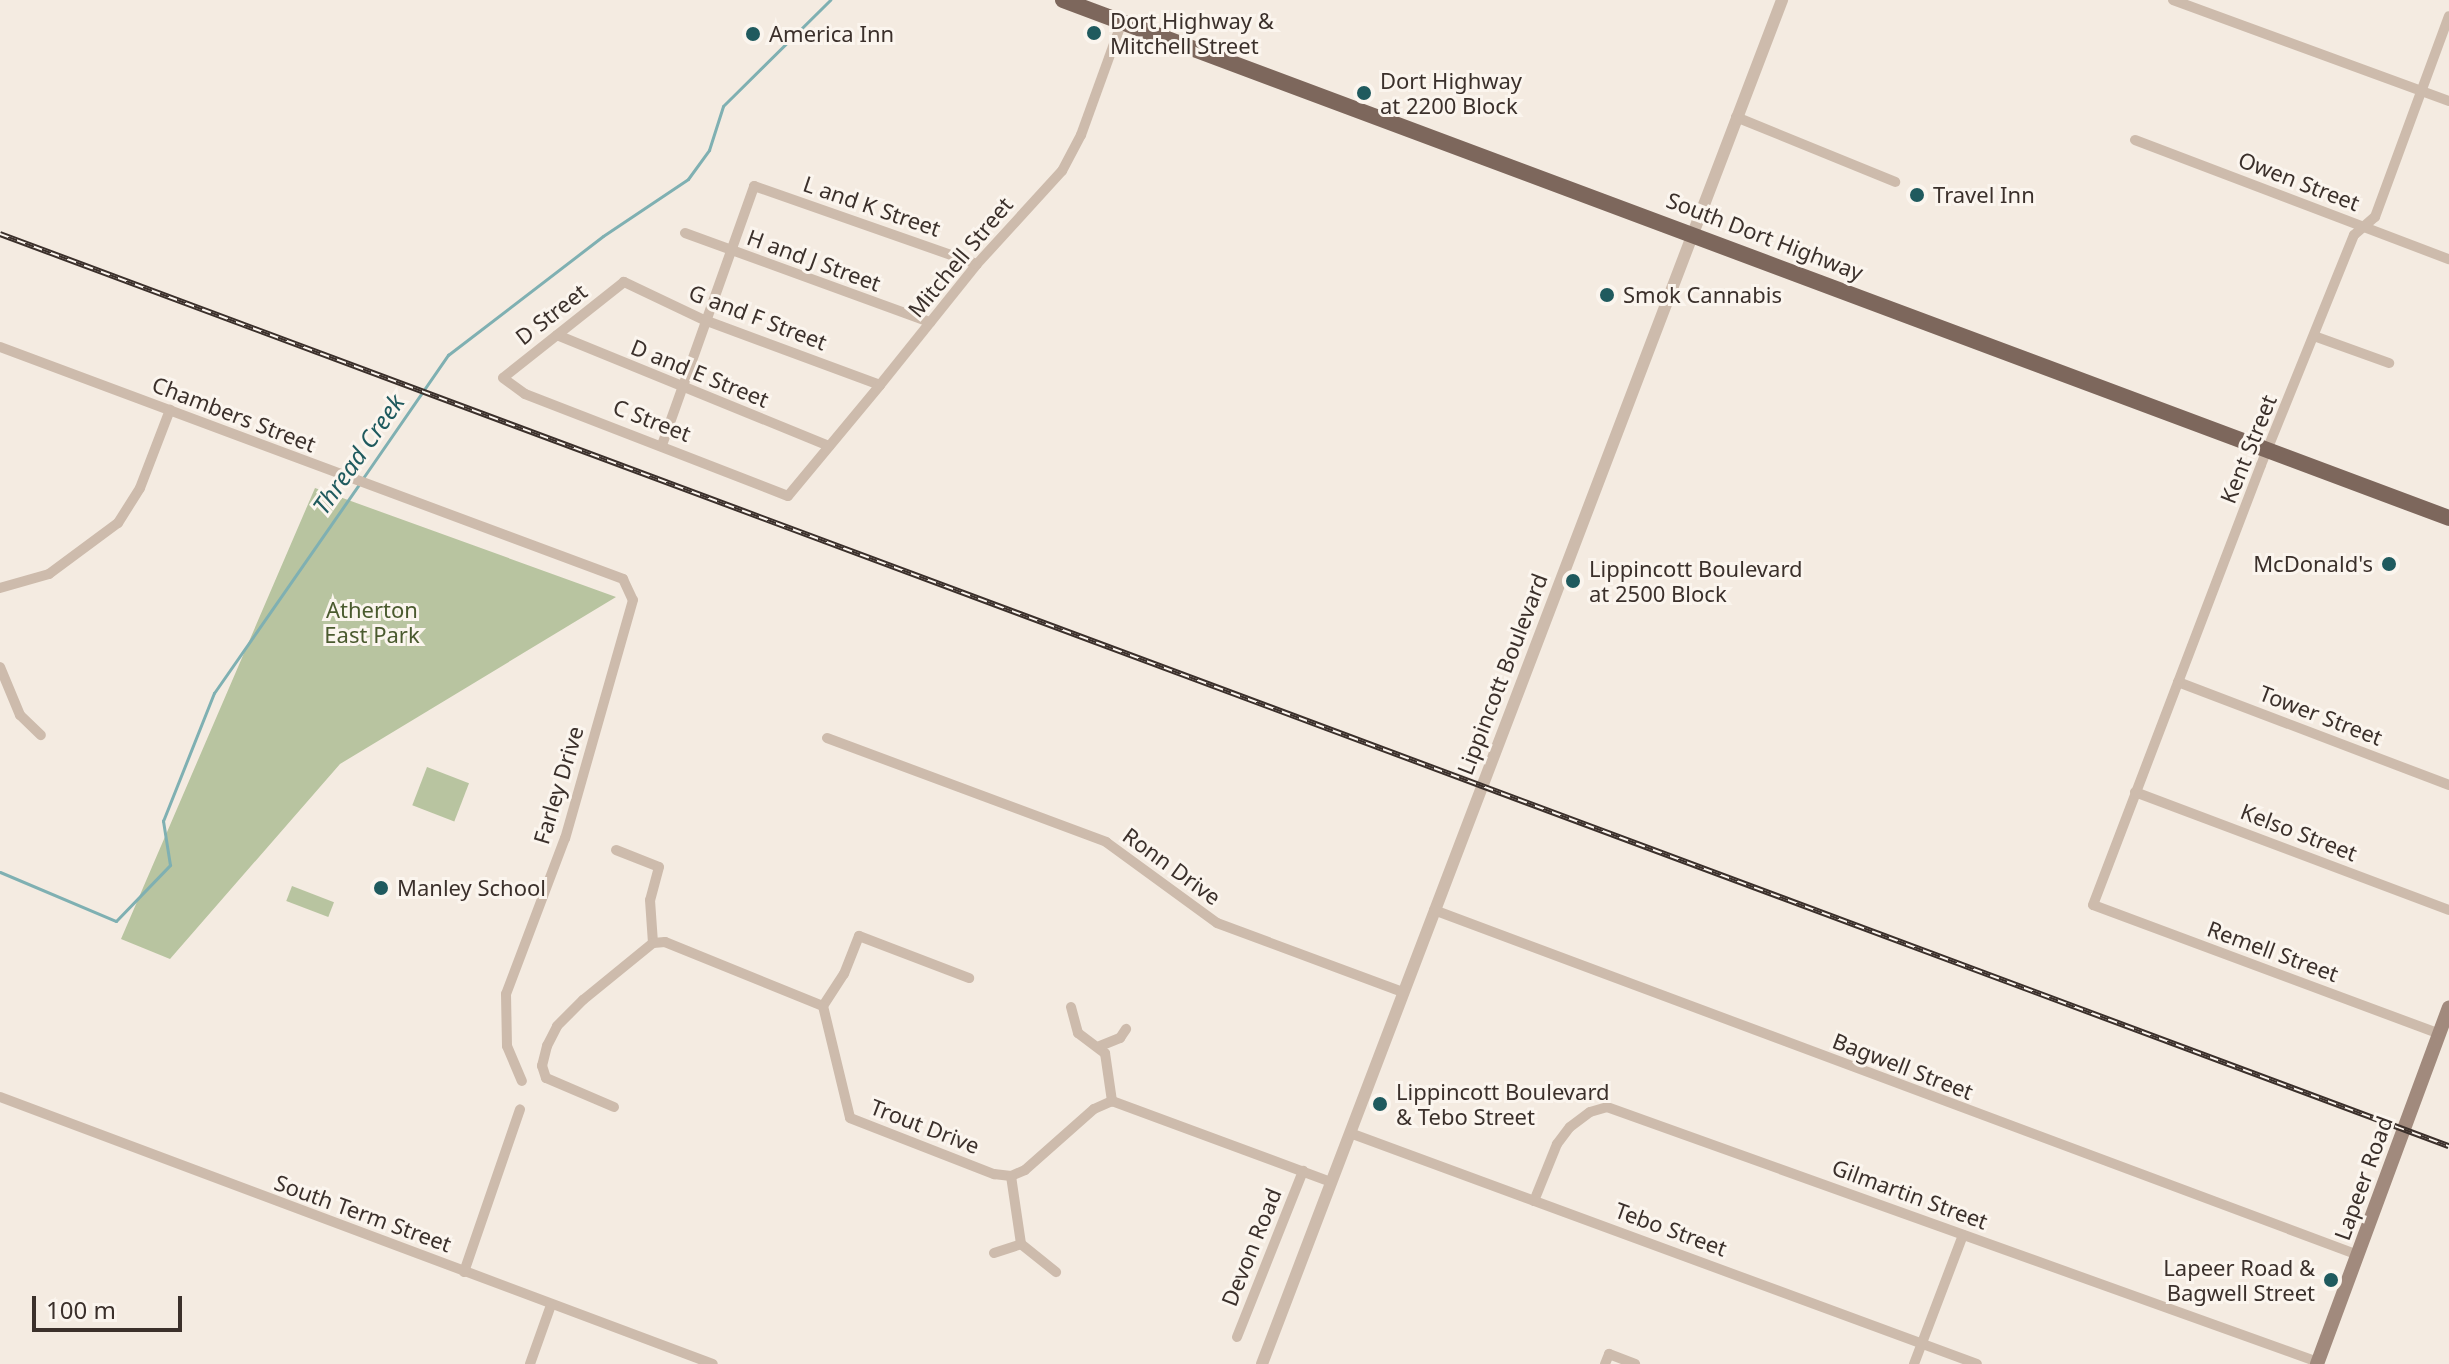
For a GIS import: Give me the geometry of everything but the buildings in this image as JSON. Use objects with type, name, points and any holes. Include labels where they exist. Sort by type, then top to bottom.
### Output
[{"type":"main road","name":"South Dort Highway","points":[[1063,0],[1692,232],[2449,518]]},
{"type":"main road","name":"Lapeer Road","points":[[2317,1363],[2449,1008]]},
{"type":"street","name":"Lippincott Boulevard","points":[[1264,1364],[1782,0]]},
{"type":"street","points":[[2181,1],[2449,101]]},
{"type":"street","name":"Kent Street","points":[[2093,905],[2268,449],[2354,235],[2375,217],[2449,16]]},
{"type":"street","name":"Mitchell Street","points":[[788,496],[977,264],[1062,171],[1081,135],[1122,22]]},
{"type":"street","points":[[1736,117],[1895,182]]},
{"type":"street","name":"Owen Street","points":[[2135,140],[2449,259]]},
{"type":"street","name":"L and K Street","points":[[731,251],[754,186],[977,264]]},
{"type":"street","name":"H and J Street","points":[[685,233],[930,322]]},
{"type":"street","points":[[662,445],[731,251]]},
{"type":"street","name":"G and F Street","points":[[624,282],[704,320],[880,385]]},
{"type":"street","name":"D Street","points":[[503,378],[624,282]]},
{"type":"street","name":"D and E Street","points":[[557,335],[681,389],[829,446]]},
{"type":"street","points":[[2314,336],[2389,363]]},
{"type":"street","name":"Chambers Street","points":[[0,347],[347,479],[623,579],[630,589]]},
{"type":"street","name":"C Street","points":[[503,378],[525,394],[788,496]]},
{"type":"street","points":[[0,588],[49,574],[118,523],[140,488],[170,410]]},
{"type":"street","name":"Farley Drive","points":[[522,1081],[507,1046],[506,994],[565,838],[633,600],[630,589]]},
{"type":"street","points":[[0,667],[20,715],[41,735]]},
{"type":"street","name":"Tower Street","points":[[2178,682],[2449,785]]},
{"type":"street","name":"Ronn Drive","points":[[827,738],[1106,842],[1217,923],[1403,992]]},
{"type":"street","name":"Kelso Street","points":[[2135,792],[2449,910]]},
{"type":"street","points":[[616,850],[659,867],[650,900],[653,943]]},
{"type":"street","name":"Remell Street","points":[[2093,905],[2440,1034]]},
{"type":"street","name":"Bagwell Street","points":[[1434,910],[2358,1255]]},
{"type":"street","points":[[614,1107],[546,1078],[542,1066],[557,1026],[653,943],[665,942],[823,1006],[844,974],[859,936],[969,978]]},
{"type":"street","name":"Trout Drive","points":[[823,1006],[850,1118],[1011,1176]]},
{"type":"street","points":[[1071,1007],[1078,1033],[1102,1050],[1112,1101]]},
{"type":"street","points":[[1102,1050],[1120,1038],[1126,1029]]},
{"type":"street","name":"South Term Street","points":[[0,1097],[713,1364]]},
{"type":"street","points":[[1056,1272],[1021,1244],[1011,1176],[1112,1101]]},
{"type":"street","points":[[1112,1101],[1331,1182]]},
{"type":"street","name":"Gilmartin Street","points":[[1534,1201],[1557,1144],[1570,1127],[1607,1107],[2317,1363]]},
{"type":"street","points":[[464,1272],[520,1109]]},
{"type":"street","name":"Tebo Street","points":[[1350,1133],[1977,1364]]},
{"type":"street","name":"Devon Road","points":[[1237,1337],[1303,1171]]},
{"type":"street","points":[[1914,1364],[1963,1235]]},
{"type":"street","points":[[994,1253],[1021,1244]]},
{"type":"street","points":[[530,1364],[551,1305]]},
{"type":"street","points":[[1607,1359],[1635,1364]]},
{"type":"green space","name":"Atherton East Park","points":[[315,488],[616,597],[340,764],[170,959],[121,939]]},
{"type":"green space","points":[[427,767],[469,783],[454,821],[412,805]]},
{"type":"green space","points":[[292,886],[334,902],[328,917],[286,901]]},
{"type":"waterway","name":"Thread Creek","points":[[363,478],[448,355],[603,236],[688,179],[709,150],[723,106],[830,0]]},
{"type":"waterway","name":"Thread Creek","points":[[0,872],[116,921],[170,865],[163,821],[214,693],[359,484]]},
{"type":"railway","points":[[0,234],[2449,1146]]},
{"type":"place","name":"Dort Highway & Mitchell Street","points":[[1094,33]]},
{"type":"place","name":"America Inn","points":[[753,34]]},
{"type":"place","name":"Dort Highway at 2200 Block","points":[[1364,93]]},
{"type":"place","name":"Travel Inn","points":[[1917,195]]},
{"type":"place","name":"Smok Cannabis","points":[[1607,295]]},
{"type":"place","name":"McDonald's","points":[[2389,564]]},
{"type":"place","name":"Lippincott Boulevard at 2500 Block","points":[[1573,581]]},
{"type":"place","name":"Manley School","points":[[381,888]]},
{"type":"place","name":"Lippincott Boulevard & Tebo Street","points":[[1380,1104]]},
{"type":"place","name":"Lapeer Road & Bagwell Street","points":[[2331,1280]]}]
